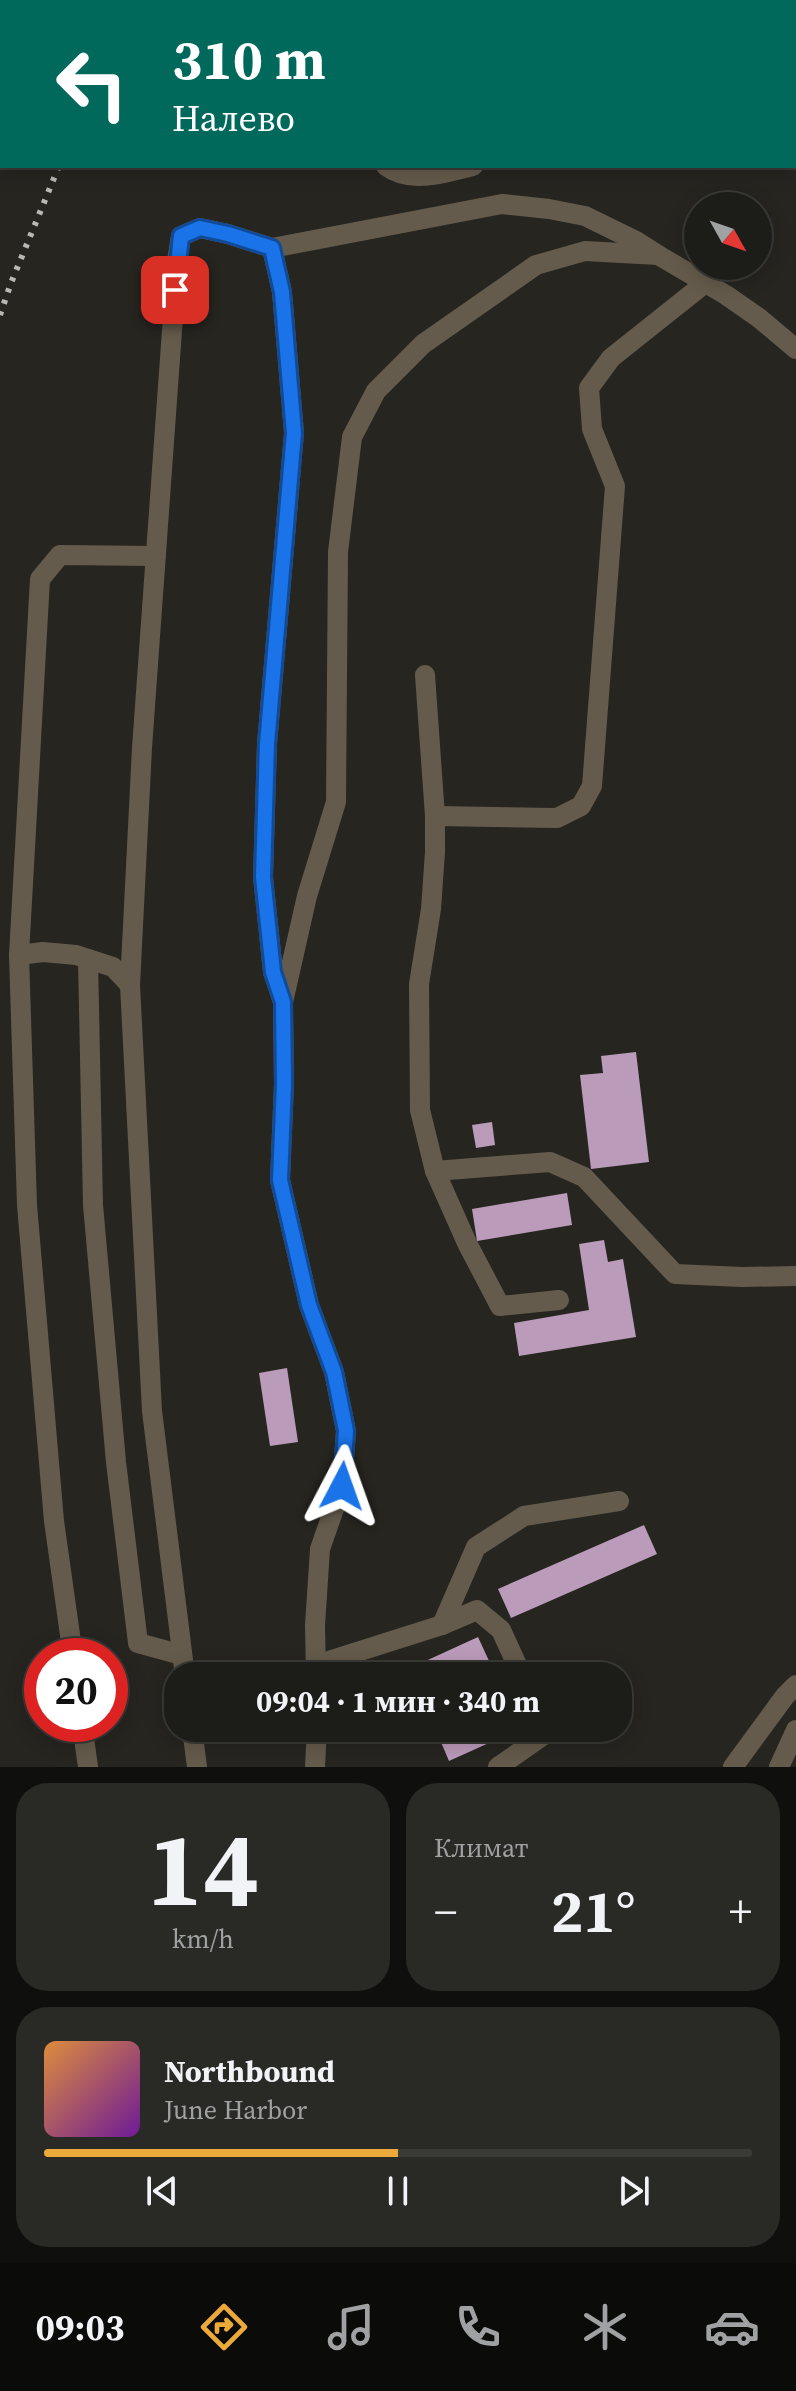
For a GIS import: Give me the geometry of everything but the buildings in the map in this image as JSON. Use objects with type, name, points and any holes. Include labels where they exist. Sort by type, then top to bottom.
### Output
[{"type":"street","points":[[394,168],[422,177],[464,168]]},
{"type":"street","points":[[183,1662],[152,1411],[130,985],[142,748],[181,236],[200,228],[272,248],[502,204],[549,209],[585,216],[636,241],[726,295],[796,349]]},
{"type":"street","points":[[272,248],[282,292],[294,433],[267,744],[263,877],[273,972],[283,1002]]},
{"type":"street","points":[[316,1662],[320,1549],[342,1486],[346,1431],[334,1372],[309,1305],[280,1180],[283,1002],[307,896],[336,802],[338,552],[352,437],[376,391],[423,344],[536,265],[585,251],[658,255]]},
{"type":"street","points":[[435,816],[557,818],[581,806],[592,786],[615,486],[592,429],[589,388],[611,358],[704,284]]},
{"type":"street","points":[[70,1638],[54,1521],[28,1221],[19,955],[40,579],[60,555],[156,556]]},
{"type":"street","points":[[425,675],[435,816],[431,909],[419,984],[420,1110],[435,1171],[467,1243],[500,1306],[559,1300]]},
{"type":"street","points":[[19,955],[43,952],[76,955],[113,967],[130,985]]},
{"type":"street","points":[[88,959],[93,1205],[116,1462],[138,1643],[182,1655]]},
{"type":"street","points":[[435,1171],[550,1162],[584,1177],[675,1274],[796,1276]]},
{"type":"street","points":[[442,1625],[476,1547],[524,1516],[619,1501]]},
{"type":"street","points":[[338,1662],[477,1610],[501,1630],[516,1662]]},
{"type":"street","points":[[733,1767],[792,1696]]},
{"type":"street","points":[[779,1767],[796,1730]]},
{"type":"street","points":[[85,1742],[88,1767]]},
{"type":"street","points":[[194,1742],[197,1767]]},
{"type":"street","points":[[315,1767],[316,1742]]},
{"type":"street","points":[[498,1767],[534,1742]]},
{"type":"railway","points":[[0,315],[58,168]]},
{"type":"route","points":[[175,290],[181,236],[200,228],[272,248],[282,292],[294,433],[267,744],[263,877],[273,972],[283,1002],[280,1180],[309,1305],[334,1372],[340,1401],[346,1431],[342,1486]]}]
